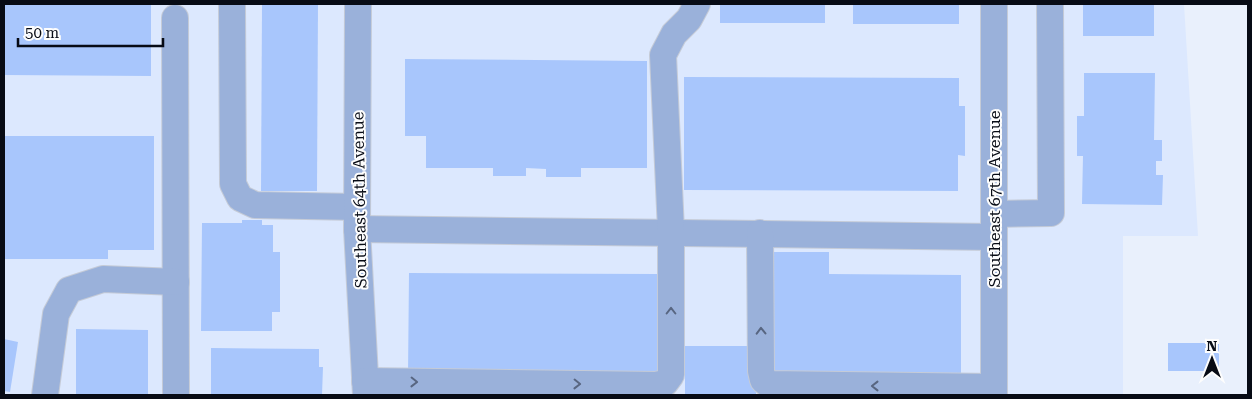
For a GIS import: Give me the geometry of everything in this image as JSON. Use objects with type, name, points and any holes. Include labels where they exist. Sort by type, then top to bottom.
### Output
[{"type":"street","points":[[232,4],[233,184],[240,198],[255,205],[357,218],[760,234],[994,225],[1051,213],[1050,4]]},
{"type":"street","name":"Southeast 64th Avenue","points":[[358,4],[357,218],[366,388]]},
{"type":"street","points":[[366,388],[656,385],[665,383],[671,375],[671,231],[663,54],[674,34],[690,19],[697,4]]},
{"type":"street","name":"Southeast 67th Avenue","points":[[994,4],[994,391]]},
{"type":"street","points":[[175,18],[176,395]]},
{"type":"street","points":[[760,234],[761,371],[763,380],[768,384],[994,391]]},
{"type":"street","points":[[44,395],[56,314],[69,290],[103,280],[176,282]]},
{"type":"shaded area","points":[[4,4],[1184,4],[1198,236],[1123,236],[1123,395],[4,395]]},
{"type":"building","points":[[4,4],[151,4],[151,76],[4,75]]},
{"type":"building","points":[[262,4],[318,4],[317,191],[261,191]]},
{"type":"building","points":[[720,4],[825,4],[825,23],[720,23]]},
{"type":"building","points":[[853,4],[959,4],[959,24],[853,24]]},
{"type":"building","points":[[1083,4],[1154,4],[1154,36],[1083,36]]},
{"type":"building","points":[[405,59],[647,61],[647,168],[581,168],[581,177],[546,177],[546,169],[526,168],[526,176],[493,176],[493,168],[426,168],[426,136],[405,136]]},
{"type":"building","points":[[1084,73],[1155,73],[1154,140],[1162,140],[1162,161],[1156,161],[1156,175],[1163,175],[1162,205],[1082,204],[1083,156],[1077,156],[1077,116],[1084,116]]},
{"type":"building","points":[[684,77],[959,78],[959,106],[965,106],[965,156],[958,155],[958,191],[684,190]]},
{"type":"building","points":[[4,136],[154,136],[154,250],[108,250],[108,259],[4,259]]},
{"type":"building","points":[[242,220],[262,220],[262,225],[273,225],[273,252],[280,252],[280,312],[272,312],[272,331],[201,331],[202,223],[242,223]]},
{"type":"building","points":[[774,252],[829,252],[829,274],[961,275],[961,376],[773,375]]},
{"type":"building","points":[[409,273],[657,274],[657,278],[663,278],[663,376],[408,375]]},
{"type":"building","points":[[76,329],[148,330],[148,395],[76,395]]},
{"type":"building","points":[[4,339],[18,342],[10,392],[4,391]]},
{"type":"building","points":[[1168,343],[1219,343],[1219,371],[1168,371]]},
{"type":"building","points":[[685,346],[756,346],[756,395],[685,395]]},
{"type":"building","points":[[211,348],[319,349],[319,367],[323,367],[322,395],[211,395]]}]
